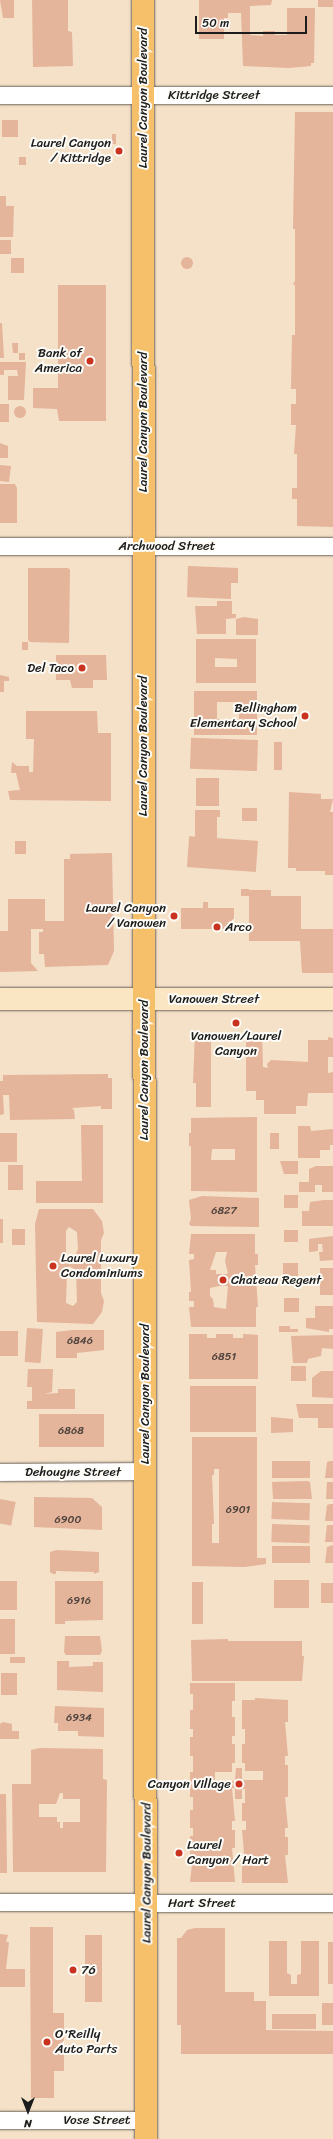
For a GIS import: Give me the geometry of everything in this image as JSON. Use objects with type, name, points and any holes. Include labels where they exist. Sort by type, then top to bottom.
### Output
[{"type":"main road","name":"Laurel Canyon Boulevard","points":[[143,0],[147,1902],[146,2129]]},
{"type":"main road","name":"Vanowen Street","points":[[0,999],[333,999]]},
{"type":"street","name":"Kittridge Street","points":[[0,95],[333,95]]},
{"type":"street","name":"Archwood Street","points":[[0,546],[333,546]]},
{"type":"street","name":"Dehougne Street","points":[[0,1472],[145,1471]]},
{"type":"street","name":"Hart Street","points":[[0,1902],[333,1903]]},
{"type":"street","name":"Vose Street","points":[[0,2120],[146,2129]]},
{"type":"building","points":[[0,0],[14,0],[14,18],[3,18]]},
{"type":"building","points":[[32,0],[68,0],[68,31],[72,32],[73,66],[33,67]]},
{"type":"building","points":[[199,0],[272,0],[271,5],[250,6],[250,35],[263,36],[263,31],[275,31],[275,35],[287,35],[287,8],[315,8],[314,63],[311,63],[311,66],[289,68],[243,66],[241,13],[228,13],[228,18],[224,18],[224,39],[199,39]]},
{"type":"building","points":[[318,0],[333,0],[333,7],[318,7]]},
{"type":"building","points":[[295,112],[333,112],[333,527],[297,526],[297,499],[292,499],[292,488],[297,488],[297,454],[294,454],[296,425],[291,425],[291,404],[296,404],[296,389],[291,389],[292,335],[295,335],[295,285],[293,284],[295,281],[295,229],[293,229]]},
{"type":"building","points":[[2,120],[18,120],[18,137],[2,137]]},
{"type":"building","points":[[112,134],[116,134],[116,144],[112,144]]},
{"type":"building","points":[[19,157],[26,157],[26,165],[19,165]]},
{"type":"building","points":[[0,196],[6,196],[6,206],[14,206],[13,237],[0,237]]},
{"type":"building","points":[[0,240],[11,240],[11,254],[0,254]]},
{"type":"building","points":[[187,257],[191,259],[193,263],[191,267],[187,269],[183,267],[181,263],[183,259]]},
{"type":"building","points":[[11,258],[24,258],[24,273],[11,273]]},
{"type":"building","points":[[58,285],[106,285],[106,421],[59,421],[57,409],[33,408],[33,388],[58,388]]},
{"type":"building","points":[[0,323],[2,323],[4,358],[0,358]]},
{"type":"building","points":[[12,343],[18,343],[18,353],[13,353]]},
{"type":"building","points":[[19,353],[25,353],[25,360],[19,360]]},
{"type":"building","points":[[0,362],[26,362],[24,400],[8,400],[8,376],[18,376],[17,370],[4,370],[4,375],[0,375]]},
{"type":"building","points":[[0,404],[9,404],[9,422],[0,422]]},
{"type":"building","points":[[18,406],[22,406],[26,412],[22,418],[18,418],[14,414],[14,410]]},
{"type":"building","points":[[0,443],[8,446],[8,458],[0,458]]},
{"type":"building","points":[[0,465],[11,466],[9,482],[0,481]]},
{"type":"building","points":[[0,484],[15,484],[17,488],[17,523],[0,523]]},
{"type":"building","points":[[188,566],[238,568],[238,583],[231,583],[231,599],[187,597]]},
{"type":"building","points":[[28,568],[68,568],[70,570],[69,643],[30,642],[28,640]]},
{"type":"building","points":[[217,601],[232,601],[232,614],[236,614],[236,618],[226,619],[226,634],[197,634],[195,606],[217,606]]},
{"type":"building","points":[[244,617],[258,619],[258,635],[236,635],[236,619]]},
{"type":"building","points":[[196,639],[256,639],[256,683],[196,683]],"holes":[[[215,658],[237,659],[237,667],[215,667]]]},
{"type":"building","points":[[22,642],[28,642],[28,650],[22,650]]},
{"type":"building","name":"Del Taco","points":[[56,655],[106,655],[107,680],[93,680],[93,688],[72,688],[70,680],[56,680]]},
{"type":"building","points":[[0,675],[9,677],[9,681],[4,681],[4,692],[0,692]]},
{"type":"building","points":[[194,691],[257,691],[257,735],[194,735]],"holes":[[[217,702],[239,702],[239,719],[217,719]]]},
{"type":"building","points":[[26,711],[97,711],[98,733],[111,733],[111,801],[10,800],[8,791],[20,790],[16,773],[11,773],[12,762],[17,766],[29,766],[29,772],[33,772],[34,739],[26,739]]},
{"type":"building","points":[[191,738],[258,740],[257,771],[190,769]]},
{"type":"building","points":[[274,742],[282,742],[282,770],[274,770]]},
{"type":"building","points":[[196,778],[219,778],[219,806],[196,806]]},
{"type":"building","points":[[289,792],[321,794],[321,799],[333,799],[330,812],[333,812],[333,875],[325,875],[325,871],[296,871],[296,868],[288,868]]},
{"type":"building","points":[[242,808],[257,808],[257,821],[242,821]]},
{"type":"building","points":[[195,810],[220,810],[220,817],[217,817],[217,838],[195,838]]},
{"type":"building","points":[[189,836],[258,841],[256,872],[187,867]]},
{"type":"building","points":[[15,841],[26,841],[26,854],[15,854]]},
{"type":"building","points":[[112,853],[114,951],[108,965],[45,967],[44,954],[39,954],[39,932],[43,932],[43,929],[31,929],[31,963],[38,971],[0,972],[0,931],[8,931],[8,899],[45,899],[45,921],[64,921],[64,859],[70,859],[70,854]]},
{"type":"building","points":[[241,889],[249,889],[249,896],[241,896]]},
{"type":"building","points":[[249,890],[271,890],[271,896],[301,896],[301,929],[333,929],[333,973],[302,973],[300,941],[249,941]]},
{"type":"building","points":[[203,902],[208,902],[208,908],[234,908],[234,929],[181,929],[181,908],[203,908]]},
{"type":"building","points":[[195,1032],[211,1032],[211,1107],[196,1107],[196,1083],[193,1083]]},
{"type":"building","points":[[246,1034],[262,1034],[263,1067],[268,1068],[267,1064],[271,1060],[308,1062],[308,1040],[328,1040],[328,1037],[333,1038],[333,1057],[328,1057],[328,1073],[333,1072],[333,1093],[308,1093],[307,1106],[296,1106],[296,1114],[264,1114],[264,1100],[256,1100],[256,1091],[246,1091]]},
{"type":"building","points":[[108,1074],[108,1078],[112,1078],[112,1109],[101,1109],[101,1106],[72,1108],[74,1110],[75,1119],[10,1120],[9,1095],[3,1095],[4,1114],[0,1115],[0,1081],[3,1081],[3,1075]]},
{"type":"building","points":[[257,1117],[257,1192],[191,1191],[191,1146],[189,1146],[189,1133],[191,1133],[191,1118]],"holes":[[[212,1149],[235,1149],[235,1160],[211,1160]]]},
{"type":"building","points":[[81,1125],[103,1125],[103,1203],[36,1203],[36,1181],[82,1181]]},
{"type":"building","points":[[298,1126],[310,1126],[311,1131],[333,1129],[333,1145],[330,1145],[330,1150],[320,1150],[320,1158],[298,1158]]},
{"type":"building","points":[[0,1133],[17,1133],[17,1162],[0,1162]]},
{"type":"building","points":[[270,1133],[279,1133],[279,1149],[270,1149]]},
{"type":"building","points":[[280,1161],[298,1161],[298,1174],[284,1174]]},
{"type":"building","points":[[8,1165],[23,1165],[23,1190],[8,1190]]},
{"type":"building","points":[[316,1166],[333,1166],[333,1192],[322,1192],[322,1185],[315,1185],[315,1192],[299,1192],[299,1182],[309,1182],[309,1169]]},
{"type":"building","points":[[284,1195],[298,1195],[298,1208],[284,1208]]},
{"type":"building","points":[[202,1196],[259,1198],[259,1227],[191,1226],[189,1224],[191,1219],[189,1200]]},
{"type":"building","points":[[333,1200],[333,1226],[302,1226],[302,1211],[309,1211],[310,1202]]},
{"type":"building","name":"Laurel Luxury Condominiums","points":[[39,1209],[93,1209],[102,1221],[104,1233],[101,1240],[101,1293],[104,1301],[102,1312],[93,1324],[37,1322],[35,1224]],"holes":[[[69,1227],[77,1232],[78,1249],[72,1263],[68,1263],[66,1259],[66,1231]],[[69,1266],[76,1270],[77,1302],[73,1306],[66,1303],[67,1270]]]},
{"type":"building","points":[[0,1219],[3,1219],[3,1243],[0,1243]]},
{"type":"building","points":[[12,1229],[25,1229],[25,1245],[12,1245]]},
{"type":"building","points":[[284,1230],[298,1230],[298,1242],[284,1242]]},
{"type":"building","name":"Chateau Regent","points":[[191,1234],[255,1234],[255,1254],[258,1254],[258,1265],[255,1265],[258,1307],[256,1307],[256,1327],[191,1327],[189,1307],[194,1307],[194,1301],[189,1301],[189,1292],[191,1292],[189,1260],[194,1259],[194,1254],[189,1254]],"holes":[[[216,1252],[227,1252],[225,1261],[228,1274],[216,1274],[216,1270],[210,1270]],[[228,1286],[226,1309],[214,1307],[213,1299],[210,1296],[210,1288]]]},
{"type":"building","points":[[333,1236],[333,1260],[320,1261],[319,1252],[323,1252],[322,1244],[318,1244],[318,1251],[309,1252],[309,1239]]},
{"type":"building","points":[[283,1263],[298,1263],[298,1276],[283,1276]]},
{"type":"building","points":[[320,1268],[333,1268],[333,1295],[320,1295]]},
{"type":"building","points":[[284,1298],[299,1298],[299,1312],[284,1312]]},
{"type":"building","points":[[315,1306],[333,1306],[333,1329],[329,1329],[329,1332],[306,1328],[306,1318],[315,1318]]},
{"type":"building","points":[[279,1326],[290,1326],[290,1329],[298,1329],[298,1332],[279,1332]]},
{"type":"building","points":[[27,1328],[43,1329],[41,1363],[25,1362]]},
{"type":"building","points":[[72,1330],[104,1330],[104,1350],[77,1353],[77,1358],[56,1358],[56,1332]]},
{"type":"building","points":[[0,1331],[18,1331],[18,1356],[0,1356]]},
{"type":"building","points":[[189,1334],[207,1334],[207,1338],[216,1338],[216,1334],[233,1334],[233,1338],[243,1338],[243,1334],[258,1335],[258,1379],[189,1379]]},
{"type":"building","points":[[333,1335],[333,1349],[322,1348],[321,1356],[308,1359],[307,1363],[293,1363],[291,1336]]},
{"type":"building","points":[[291,1366],[306,1366],[306,1381],[291,1381]]},
{"type":"building","points":[[28,1369],[53,1369],[52,1392],[44,1394],[58,1393],[58,1389],[75,1389],[75,1409],[27,1409],[27,1401],[32,1401],[32,1387],[27,1387]]},
{"type":"building","points":[[321,1371],[333,1371],[333,1398],[312,1397],[312,1378]]},
{"type":"building","points":[[190,1386],[256,1386],[256,1432],[190,1432]]},
{"type":"building","points":[[296,1404],[333,1404],[333,1428],[318,1428],[318,1418],[299,1418]]},
{"type":"building","points":[[39,1414],[104,1414],[104,1447],[39,1447]]},
{"type":"building","points":[[271,1417],[293,1419],[293,1432],[271,1433]]},
{"type":"building","points":[[192,1437],[257,1437],[257,1558],[266,1558],[266,1564],[245,1567],[192,1566]],"holes":[[[214,1469],[219,1469],[219,1543],[212,1543],[212,1524],[214,1524],[212,1475],[214,1475]]]},
{"type":"building","points":[[272,1461],[310,1461],[310,1478],[272,1478]]},
{"type":"building","points":[[333,1461],[333,1478],[325,1478],[327,1462]]},
{"type":"building","points":[[272,1482],[310,1482],[312,1499],[273,1499]]},
{"type":"building","points":[[327,1482],[333,1482],[333,1499],[326,1499]]},
{"type":"building","points":[[34,1497],[92,1498],[102,1507],[102,1530],[34,1527]]},
{"type":"building","points":[[0,1499],[16,1502],[11,1526],[0,1523]]},
{"type":"building","points":[[272,1502],[310,1503],[309,1520],[271,1519]]},
{"type":"building","points":[[333,1504],[333,1521],[325,1521],[327,1505]]},
{"type":"building","points":[[272,1524],[310,1525],[309,1543],[271,1542]]},
{"type":"building","points":[[327,1525],[333,1525],[333,1542],[325,1542]]},
{"type":"building","points":[[333,1545],[333,1563],[325,1563],[327,1547]]},
{"type":"building","points":[[272,1546],[310,1546],[310,1563],[272,1563]]},
{"type":"building","points":[[56,1550],[99,1552],[99,1572],[94,1574],[94,1572],[56,1571],[56,1574],[53,1574],[50,1572],[50,1552]]},
{"type":"building","points":[[274,1580],[309,1580],[309,1608],[274,1608]]},
{"type":"building","points":[[0,1581],[17,1581],[17,1610],[0,1610]]},
{"type":"building","points":[[55,1581],[103,1581],[103,1620],[65,1621],[65,1624],[55,1624]]},
{"type":"building","points":[[192,1582],[203,1582],[203,1624],[192,1624]]},
{"type":"building","points":[[321,1583],[333,1583],[333,1603],[321,1603]]},
{"type":"building","points":[[0,1619],[15,1619],[15,1654],[0,1654]]},
{"type":"building","points":[[65,1636],[100,1636],[102,1651],[100,1655],[66,1655],[64,1652]]},
{"type":"building","points":[[228,1639],[228,1641],[302,1641],[302,1656],[304,1656],[302,1681],[192,1681],[191,1640]]},
{"type":"building","points":[[10,1657],[25,1657],[25,1663],[10,1663]]},
{"type":"building","points":[[57,1661],[69,1661],[69,1667],[93,1666],[93,1662],[103,1662],[103,1692],[57,1690]]},
{"type":"building","points":[[1,1673],[17,1673],[17,1695],[1,1695]]},
{"type":"building","name":"Canyon Village","points":[[190,1683],[235,1683],[235,1701],[232,1701],[232,1717],[235,1717],[235,1736],[232,1736],[232,1744],[235,1744],[235,1763],[232,1763],[232,1772],[215,1772],[215,1781],[235,1781],[236,1768],[242,1768],[242,1780],[263,1780],[263,1771],[245,1771],[245,1763],[242,1763],[242,1744],[245,1744],[245,1729],[242,1729],[242,1700],[255,1700],[255,1698],[288,1700],[288,1722],[285,1722],[288,1756],[285,1756],[285,1765],[288,1765],[288,1797],[285,1797],[288,1828],[285,1828],[285,1837],[288,1837],[288,1855],[285,1855],[288,1883],[242,1883],[242,1864],[245,1864],[242,1830],[246,1830],[246,1821],[242,1821],[242,1803],[245,1803],[245,1789],[242,1789],[242,1799],[235,1799],[235,1788],[232,1788],[235,1821],[232,1821],[232,1830],[235,1830],[235,1848],[232,1848],[235,1882],[190,1882],[193,1855],[190,1855],[190,1836],[193,1836],[193,1828],[190,1828],[190,1810],[193,1810],[193,1797],[190,1797],[190,1772],[193,1772],[193,1756],[190,1756],[190,1737],[193,1737],[193,1729],[190,1729],[190,1710],[193,1710],[193,1694],[190,1694]]},
{"type":"building","points":[[55,1706],[104,1708],[104,1737],[78,1736],[78,1731],[58,1731],[58,1723],[54,1723]]},
{"type":"building","points":[[3,1722],[12,1724],[12,1731],[19,1731],[19,1739],[0,1739],[0,1724]]},
{"type":"building","points":[[40,1748],[103,1749],[103,1779],[107,1780],[106,1872],[13,1872],[12,1784],[31,1784],[31,1750]],"holes":[[[60,1793],[63,1793],[63,1799],[80,1799],[80,1822],[63,1822],[63,1828],[60,1828],[60,1822],[57,1822],[57,1817],[39,1817],[39,1804],[56,1804]]]},
{"type":"building","points":[[0,1794],[6,1794],[7,1873],[0,1873]]},
{"type":"building","points":[[30,1927],[53,1927],[53,2013],[64,2013],[64,2071],[54,2071],[54,2098],[31,2098]]},
{"type":"building","points":[[195,1928],[225,1928],[225,1992],[254,1992],[254,2001],[266,2001],[266,2030],[333,2031],[333,2054],[181,2054],[181,2025],[177,2025],[177,1938],[181,1938],[187,1930]]},
{"type":"building","points":[[0,1934],[8,1935],[6,1942],[9,1942],[6,1969],[25,1969],[25,1987],[0,1987]]},
{"type":"building","points":[[85,1935],[102,1935],[102,2002],[85,2002]]},
{"type":"building","points":[[269,1941],[287,1941],[287,1973],[291,1975],[291,1984],[297,1984],[297,1975],[301,1974],[301,1941],[319,1941],[319,1996],[269,1996]]},
{"type":"building","points":[[328,1942],[333,1942],[333,1984],[328,1984]]},
{"type":"building","points":[[322,2003],[333,2003],[333,2025],[322,2025]]},
{"type":"building","points":[[272,2014],[316,2014],[316,2029],[272,2029]]},
{"type":"place","name":"Laurel Canyon / Kittridge","points":[[119,151]]},
{"type":"place","name":"Bank of America","points":[[90,361]]},
{"type":"place","name":"Del Taco","points":[[82,668]]},
{"type":"place","name":"Bellingham Elementary School","points":[[305,716]]},
{"type":"place","name":"Laurel Canyon / Vanowen","points":[[174,916]]},
{"type":"place","name":"Arco","points":[[217,927]]},
{"type":"place","name":"Vanowen/Laurel Canyon","points":[[236,1023]]},
{"type":"place","name":"Laurel Luxury Condominiums","points":[[53,1266]]},
{"type":"place","name":"Chateau Regent","points":[[223,1280]]},
{"type":"place","name":"Canyon Village","points":[[239,1784]]},
{"type":"place","name":"Laurel Canyon / Hart","points":[[179,1853]]},
{"type":"place","name":"76","points":[[73,1970]]},
{"type":"place","name":"O'Reilly Auto Parts","points":[[47,2042]]}]
